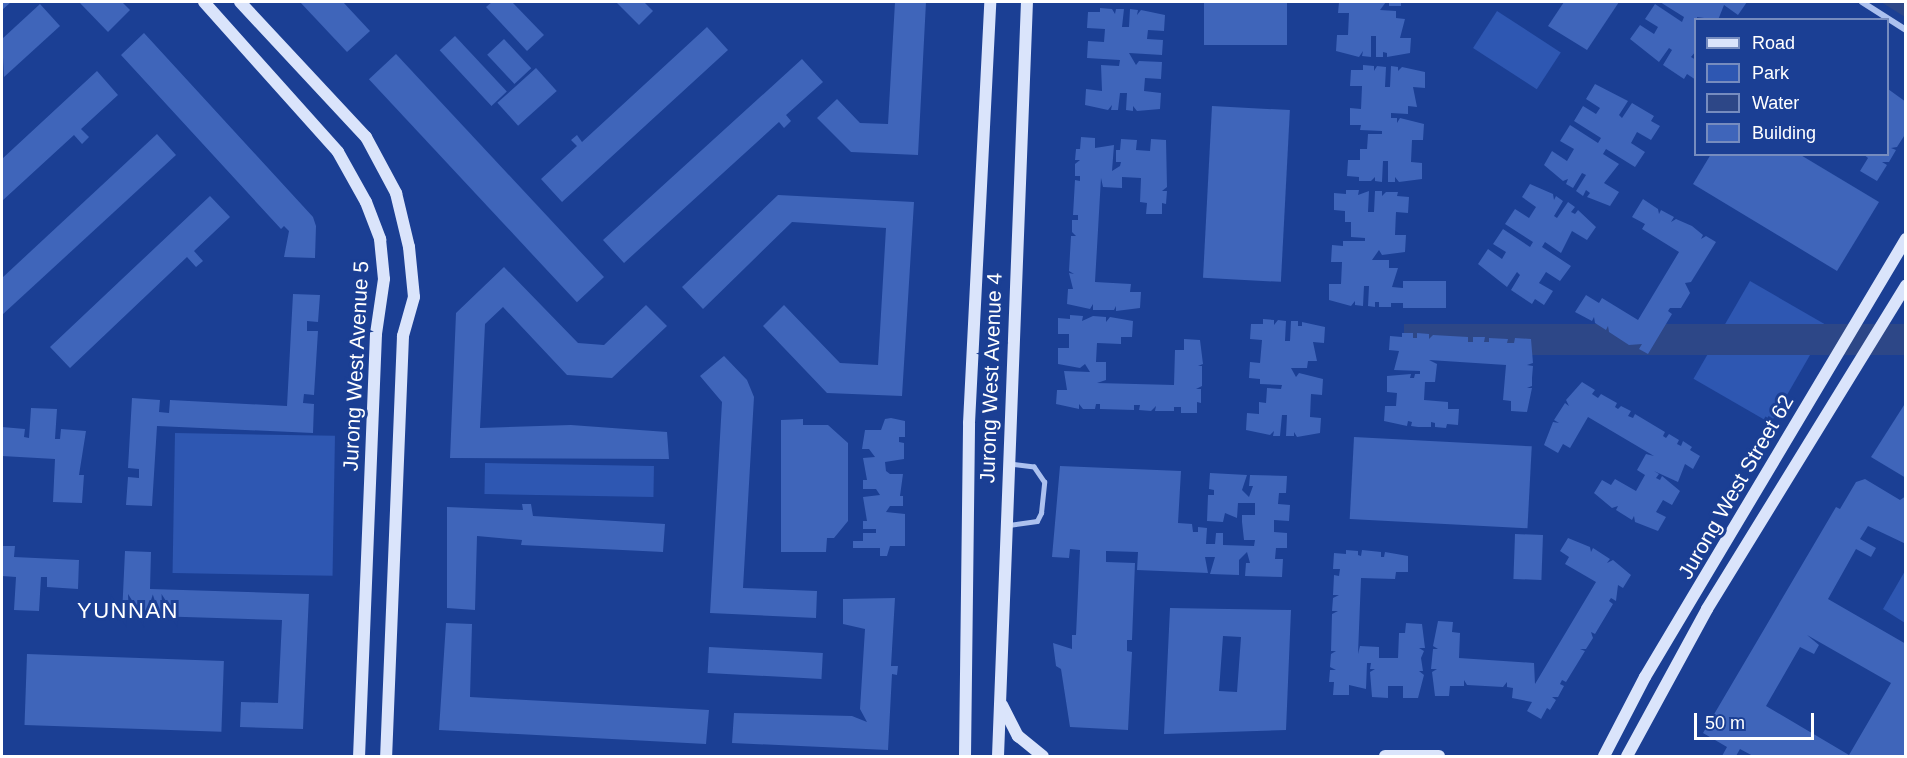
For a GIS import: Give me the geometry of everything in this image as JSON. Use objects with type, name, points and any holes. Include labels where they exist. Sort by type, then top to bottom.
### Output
[{"type":"street","name":"Jurong West Avenue 5","points":[[204,2],[338,152],[366,202],[380,239],[384,279],[376,334],[359,756]]},
{"type":"street","points":[[240,2],[366,137],[396,193],[409,247],[414,297],[403,336],[386,756]]},
{"type":"street","name":"Jurong West Avenue 4","points":[[965,756],[963,719],[969,423],[990,2]]},
{"type":"street","name":"Jurong West Avenue 4","points":[[998,756],[1007,464],[1027,2]]},
{"type":"street","points":[[1862,2],[1887,18]]},
{"type":"street","points":[[1889,20],[1905,30]]},
{"type":"street","name":"Jurong West Street 62","points":[[1604,756],[1646,677],[1905,239]]},
{"type":"street","name":"Jurong West Street 62","points":[[1627,756],[1707,609],[1905,285]]},
{"type":"street","points":[[1001,701],[1018,736],[1043,756]]},
{"type":"street","points":[[956,756],[963,719]]},
{"type":"street","points":[[1385,756],[1439,756]]},
{"type":"lane","points":[[1005,525],[1036,521],[1041,513],[1044,482],[1034,467],[1007,464]]},
{"type":"green space","points":[[1497,11],[1561,52],[1537,89],[1473,48]]},
{"type":"green space","points":[[1750,281],[1827,325],[1771,423],[1694,379]]},
{"type":"green space","points":[[175,433],[335,436],[333,576],[173,573]]},
{"type":"green space","points":[[485,463],[654,466],[653,497],[484,494]]},
{"type":"green space","points":[[1905,571],[1905,623],[1883,609]]},
{"type":"water","points":[[1881,2],[1905,2],[1905,17]]},
{"type":"water","points":[[1404,324],[1905,324],[1905,355],[1404,355]]},
{"type":"building","points":[[2,2],[11,2],[2,10]]},
{"type":"building","points":[[79,2],[122,2],[130,10],[108,32]]},
{"type":"building","points":[[300,2],[343,2],[370,31],[347,52]]},
{"type":"building","points":[[492,2],[512,2],[544,35],[527,51],[486,7]]},
{"type":"building","points":[[616,2],[644,2],[653,11],[639,25]]},
{"type":"building","points":[[895,2],[926,2],[918,155],[851,152],[817,118],[837,99],[860,123],[888,124]]},
{"type":"building","points":[[1204,2],[1287,2],[1287,45],[1204,45]]},
{"type":"building","points":[[1339,2],[1386,2],[1380,10],[1396,11],[1396,18],[1405,19],[1400,38],[1411,38],[1410,53],[1387,57],[1387,53],[1383,52],[1383,57],[1376,57],[1376,36],[1371,36],[1371,57],[1362,56],[1363,51],[1359,57],[1336,51],[1337,35],[1348,35],[1349,13],[1338,13]]},
{"type":"building","points":[[1389,2],[1401,2],[1401,6],[1389,6]]},
{"type":"building","points":[[1564,2],[1619,2],[1587,50],[1548,26]]},
{"type":"building","points":[[1660,2],[1747,2],[1738,15],[1724,5],[1719,18],[1694,18],[1694,53],[1691,57],[1694,59],[1694,79],[1687,74],[1684,79],[1663,65],[1672,50],[1669,48],[1659,62],[1630,39],[1640,25],[1654,34],[1658,27],[1645,19],[1655,4],[1682,22],[1684,17]]},
{"type":"building","points":[[40,4],[60,26],[4,77],[2,39]]},
{"type":"building","points":[[1100,8],[1112,9],[1115,14],[1116,9],[1124,9],[1122,27],[1129,27],[1130,9],[1138,10],[1137,15],[1141,10],[1165,15],[1164,31],[1148,30],[1147,39],[1163,40],[1162,55],[1129,53],[1136,65],[1139,61],[1162,62],[1161,79],[1145,78],[1144,91],[1161,93],[1160,109],[1137,111],[1133,106],[1133,111],[1126,110],[1127,93],[1120,93],[1118,110],[1111,110],[1112,105],[1108,110],[1085,105],[1086,89],[1102,91],[1101,65],[1119,66],[1120,60],[1087,58],[1088,41],[1104,42],[1105,29],[1087,28],[1088,12],[1100,12]]},
{"type":"building","points":[[707,27],[728,50],[562,202],[541,179],[577,146],[571,140],[577,135],[582,142]]},
{"type":"building","points":[[144,33],[313,217],[316,226],[315,258],[284,257],[289,231],[284,226],[281,229],[121,55]]},
{"type":"building","points":[[455,36],[507,92],[491,106],[440,50]]},
{"type":"building","points":[[504,39],[531,68],[514,84],[487,55]]},
{"type":"building","points":[[396,54],[604,277],[577,302],[369,79]]},
{"type":"building","points":[[802,59],[823,82],[786,115],[791,121],[784,128],[779,122],[624,263],[603,240]]},
{"type":"building","points":[[1363,65],[1374,66],[1374,71],[1377,66],[1386,67],[1385,87],[1390,87],[1391,66],[1398,67],[1398,71],[1402,67],[1425,72],[1425,88],[1413,87],[1417,107],[1408,106],[1408,114],[1391,113],[1391,118],[1397,118],[1397,123],[1400,118],[1424,124],[1423,140],[1412,140],[1411,162],[1422,163],[1422,179],[1399,182],[1395,177],[1395,182],[1388,182],[1388,161],[1383,161],[1382,182],[1375,181],[1375,177],[1371,181],[1359,181],[1359,177],[1347,176],[1348,160],[1360,160],[1360,149],[1367,149],[1368,134],[1382,134],[1382,131],[1360,130],[1361,125],[1350,125],[1350,108],[1361,109],[1362,86],[1350,86],[1351,70],[1363,70]]},
{"type":"building","points":[[536,68],[557,91],[518,126],[497,103]]},
{"type":"building","points":[[97,71],[118,95],[81,129],[89,137],[82,144],[74,135],[2,201],[2,159]]},
{"type":"building","points":[[1595,84],[1628,101],[1619,115],[1622,118],[1632,103],[1654,116],[1651,121],[1660,126],[1651,140],[1637,132],[1631,143],[1645,152],[1635,167],[1606,149],[1603,154],[1619,164],[1604,183],[1619,192],[1610,206],[1587,197],[1590,193],[1586,190],[1583,196],[1576,191],[1586,175],[1582,173],[1573,188],[1566,184],[1568,179],[1563,181],[1544,165],[1552,151],[1567,161],[1574,149],[1560,141],[1570,125],[1598,143],[1601,138],[1574,121],[1583,106],[1596,114],[1600,108],[1586,99]]},
{"type":"building","points":[[1889,90],[1906,102],[1906,133],[1897,147],[1891,148],[1896,150],[1889,162],[1882,162],[1887,165],[1877,181],[1860,171],[1868,158],[1866,156],[1889,156]]},
{"type":"building","points":[[1212,106],[1290,110],[1281,282],[1203,278]]},
{"type":"building","points":[[157,134],[176,155],[2,315],[2,278]]},
{"type":"building","points":[[1081,137],[1095,138],[1095,148],[1114,145],[1112,171],[1120,166],[1121,162],[1116,162],[1116,150],[1120,150],[1121,139],[1137,140],[1136,150],[1150,151],[1151,139],[1166,140],[1167,187],[1162,191],[1167,191],[1166,204],[1162,203],[1162,214],[1146,214],[1147,203],[1140,202],[1141,178],[1122,177],[1122,188],[1103,187],[1101,178],[1095,282],[1131,284],[1130,292],[1141,292],[1140,308],[1116,311],[1116,306],[1114,310],[1093,310],[1093,304],[1090,309],[1067,304],[1068,289],[1073,289],[1069,273],[1074,274],[1069,271],[1071,236],[1076,236],[1072,232],[1072,220],[1078,220],[1078,215],[1073,215],[1075,180],[1080,181],[1080,176],[1075,176],[1075,164],[1080,160],[1075,160],[1076,149],[1080,149]]},
{"type":"building","points":[[1710,156],[1802,156],[1879,202],[1837,271],[1693,184]]},
{"type":"building","points":[[1530,184],[1553,194],[1554,200],[1556,196],[1563,201],[1554,216],[1557,218],[1568,202],[1575,207],[1571,212],[1575,214],[1578,210],[1596,227],[1587,240],[1572,231],[1561,253],[1545,242],[1542,247],[1571,266],[1560,281],[1546,272],[1539,283],[1553,291],[1544,305],[1535,299],[1532,304],[1511,290],[1520,275],[1517,272],[1507,287],[1478,264],[1488,249],[1502,259],[1506,252],[1493,244],[1503,229],[1530,247],[1533,242],[1505,224],[1515,209],[1529,218],[1536,207],[1522,197]]},
{"type":"building","points":[[1346,190],[1359,190],[1358,195],[1369,191],[1368,212],[1374,212],[1375,191],[1382,191],[1382,196],[1386,192],[1398,192],[1397,196],[1409,197],[1408,213],[1396,212],[1395,235],[1406,235],[1405,252],[1382,255],[1379,250],[1372,260],[1389,260],[1389,268],[1398,268],[1392,287],[1403,288],[1403,281],[1446,281],[1446,308],[1403,308],[1403,303],[1391,303],[1391,307],[1379,307],[1379,302],[1375,302],[1375,307],[1368,306],[1369,286],[1364,286],[1363,306],[1355,305],[1355,301],[1351,306],[1329,300],[1329,284],[1341,284],[1342,262],[1331,262],[1332,245],[1343,246],[1343,241],[1365,241],[1365,238],[1351,237],[1351,222],[1345,222],[1345,211],[1334,210],[1334,193],[1346,194]]},
{"type":"building","points":[[778,195],[914,202],[902,396],[827,393],[763,326],[784,305],[840,363],[878,365],[886,228],[792,222],[703,309],[682,287]]},
{"type":"building","points":[[210,196],[230,217],[194,251],[203,261],[196,267],[187,257],[70,368],[50,347]]},
{"type":"building","points":[[1643,199],[1658,209],[1659,214],[1661,210],[1674,217],[1671,222],[1676,219],[1692,226],[1703,235],[1701,239],[1706,236],[1716,242],[1691,282],[1685,283],[1690,293],[1681,308],[1670,308],[1668,311],[1672,314],[1648,354],[1639,349],[1642,344],[1629,345],[1609,332],[1608,326],[1606,330],[1595,323],[1594,317],[1592,321],[1575,312],[1586,295],[1599,303],[1602,298],[1638,320],[1679,252],[1642,229],[1645,224],[1632,217]]},
{"type":"building","points":[[504,267],[578,343],[604,345],[646,305],[667,326],[612,378],[567,375],[503,307],[485,324],[480,428],[571,425],[667,432],[669,459],[450,458],[456,313]]},
{"type":"building","points":[[293,294],[320,295],[318,322],[307,321],[307,331],[318,331],[314,395],[304,394],[303,403],[314,404],[313,433],[157,426],[152,506],[126,505],[128,477],[139,478],[139,469],[128,468],[132,398],[160,400],[159,412],[169,413],[170,400],[287,406]]},
{"type":"building","points":[[1070,315],[1083,316],[1082,321],[1093,316],[1106,317],[1106,322],[1110,317],[1133,321],[1132,337],[1121,337],[1121,344],[1097,343],[1096,362],[1106,362],[1106,380],[1097,383],[1174,385],[1175,350],[1184,350],[1184,339],[1200,340],[1203,364],[1198,366],[1202,366],[1202,386],[1196,389],[1201,389],[1201,403],[1197,402],[1197,413],[1181,413],[1181,407],[1174,407],[1174,411],[1155,411],[1156,406],[1151,411],[1139,410],[1140,405],[1134,405],[1134,410],[1100,409],[1100,404],[1096,404],[1095,409],[1083,409],[1079,404],[1079,409],[1056,404],[1057,390],[1067,390],[1064,371],[1090,372],[1085,364],[1080,368],[1058,364],[1058,348],[1069,348],[1069,334],[1058,334],[1058,318],[1070,319]]},
{"type":"building","points":[[1263,319],[1274,320],[1274,325],[1278,320],[1286,321],[1285,341],[1290,341],[1291,321],[1298,321],[1298,326],[1302,326],[1302,322],[1325,327],[1324,343],[1313,342],[1317,361],[1308,361],[1307,368],[1291,368],[1296,377],[1299,373],[1323,379],[1322,395],[1311,394],[1310,417],[1321,418],[1320,433],[1297,437],[1294,432],[1294,436],[1286,436],[1287,415],[1282,415],[1280,436],[1273,436],[1274,431],[1270,435],[1246,430],[1247,413],[1259,414],[1259,402],[1266,403],[1267,388],[1281,389],[1282,385],[1260,384],[1260,379],[1249,378],[1250,362],[1260,363],[1262,340],[1250,339],[1251,324],[1263,324]]},
{"type":"building","points":[[1402,333],[1413,333],[1413,338],[1417,338],[1417,333],[1429,334],[1429,339],[1433,335],[1468,337],[1468,342],[1473,342],[1473,337],[1485,337],[1484,342],[1489,342],[1489,338],[1508,339],[1507,343],[1514,343],[1515,338],[1531,339],[1533,363],[1527,365],[1533,366],[1532,386],[1527,388],[1532,388],[1527,412],[1511,411],[1511,401],[1503,400],[1506,365],[1429,360],[1437,364],[1435,382],[1425,382],[1424,400],[1448,402],[1448,409],[1459,409],[1458,425],[1447,424],[1446,428],[1435,427],[1435,423],[1431,422],[1431,427],[1418,427],[1411,426],[1412,422],[1408,421],[1407,426],[1384,421],[1385,406],[1396,406],[1397,393],[1387,392],[1387,376],[1411,374],[1410,378],[1414,378],[1415,374],[1420,374],[1420,371],[1394,370],[1399,351],[1389,350],[1390,336],[1402,337]]},
{"type":"building","points":[[724,356],[747,380],[754,397],[743,588],[817,591],[816,618],[710,613],[722,402],[700,376]]},
{"type":"building","points":[[1582,382],[1595,390],[1592,394],[1598,398],[1601,394],[1617,403],[1615,407],[1618,409],[1621,406],[1631,411],[1628,416],[1633,418],[1635,414],[1665,432],[1663,436],[1666,438],[1669,434],[1679,440],[1677,444],[1681,446],[1683,441],[1692,447],[1690,450],[1700,456],[1693,469],[1685,464],[1678,482],[1654,471],[1659,474],[1656,478],[1660,480],[1662,476],[1680,491],[1672,505],[1663,500],[1656,512],[1666,517],[1658,531],[1635,522],[1634,516],[1632,520],[1616,510],[1618,506],[1612,508],[1594,493],[1602,480],[1611,485],[1615,479],[1636,491],[1645,475],[1637,470],[1646,454],[1654,456],[1588,417],[1570,448],[1563,444],[1558,453],[1544,445],[1553,422],[1559,423],[1554,420],[1565,403],[1569,406],[1566,400]]},
{"type":"building","points":[[1906,402],[1906,478],[1871,457]]},
{"type":"building","points":[[31,408],[57,409],[55,439],[60,439],[61,429],[86,431],[79,475],[84,475],[82,503],[53,502],[55,459],[2,456],[2,427],[25,429],[24,437],[29,438]]},
{"type":"building","points":[[803,419],[803,425],[828,425],[848,443],[848,521],[834,538],[827,538],[826,552],[781,552],[781,420]]},
{"type":"building","points":[[885,419],[905,421],[905,437],[899,437],[899,442],[904,443],[904,459],[885,462],[886,471],[890,474],[903,474],[900,496],[903,496],[903,506],[890,506],[886,512],[905,514],[905,546],[890,546],[887,556],[880,556],[880,548],[853,548],[853,541],[863,541],[863,533],[876,533],[876,529],[863,529],[863,521],[867,521],[863,497],[880,495],[876,489],[863,489],[863,480],[867,480],[863,458],[875,457],[869,449],[862,449],[865,430],[881,430]]},
{"type":"building","points":[[1354,437],[1532,446],[1527,528],[1350,519]]},
{"type":"building","points":[[1060,466],[1181,471],[1178,523],[1192,524],[1193,532],[1198,532],[1198,527],[1207,528],[1206,544],[1215,544],[1216,533],[1223,533],[1223,545],[1254,546],[1255,540],[1244,540],[1242,515],[1255,515],[1255,503],[1238,503],[1237,518],[1225,513],[1223,522],[1207,521],[1208,495],[1214,495],[1214,490],[1209,489],[1210,473],[1247,475],[1242,490],[1249,497],[1253,486],[1249,486],[1250,475],[1287,476],[1286,493],[1279,493],[1278,504],[1290,505],[1289,521],[1274,520],[1274,532],[1287,533],[1287,548],[1276,548],[1275,559],[1283,559],[1282,577],[1245,576],[1246,563],[1250,563],[1247,552],[1239,560],[1239,575],[1210,574],[1215,557],[1205,557],[1208,573],[1137,570],[1138,552],[1106,551],[1106,562],[1135,563],[1132,640],[1127,640],[1127,651],[1132,652],[1128,730],[1070,727],[1061,669],[1056,666],[1053,643],[1072,649],[1072,635],[1076,635],[1080,550],[1070,549],[1069,558],[1052,557]]},
{"type":"building","points":[[1865,479],[1900,500],[1906,496],[1906,544],[1868,526],[1860,539],[1876,548],[1871,557],[1856,549],[1828,599],[1906,644],[1906,756],[1753,756],[1740,749],[1736,756],[1722,756],[1727,747],[1703,733],[1836,507],[1840,509],[1856,482]],"holes":[[[1807,635],[1891,683],[1849,755],[1766,706],[1800,647],[1814,654],[1819,645]]]},
{"type":"building","points":[[522,504],[531,504],[533,516],[665,524],[663,552],[521,545],[522,540],[477,536],[475,610],[447,608],[447,507],[523,510]]},
{"type":"building","points":[[1515,534],[1543,535],[1541,580],[1513,579]]},
{"type":"building","points":[[1568,538],[1590,547],[1591,552],[1593,548],[1610,559],[1607,563],[1613,560],[1631,575],[1623,588],[1618,585],[1616,601],[1611,598],[1609,601],[1613,604],[1595,634],[1591,632],[1593,638],[1586,649],[1580,649],[1585,651],[1566,682],[1562,680],[1560,684],[1564,686],[1558,697],[1552,697],[1556,700],[1550,710],[1547,708],[1541,719],[1527,711],[1532,702],[1512,698],[1513,688],[1507,687],[1507,682],[1503,687],[1467,685],[1464,680],[1464,686],[1450,686],[1449,696],[1435,696],[1432,672],[1437,669],[1431,669],[1433,649],[1438,649],[1433,646],[1438,621],[1453,622],[1452,632],[1460,633],[1459,658],[1534,663],[1535,684],[1596,582],[1565,564],[1569,557],[1560,551]]},
{"type":"building","points":[[2,546],[15,546],[14,557],[79,560],[78,589],[47,587],[47,577],[41,577],[39,611],[14,610],[16,577],[2,576]]},
{"type":"building","points":[[1346,550],[1358,551],[1358,555],[1361,556],[1362,550],[1381,552],[1381,557],[1384,557],[1385,552],[1408,556],[1408,572],[1396,572],[1395,579],[1361,578],[1358,654],[1360,646],[1379,647],[1379,658],[1398,658],[1399,633],[1405,633],[1406,623],[1422,624],[1425,648],[1419,648],[1424,651],[1421,658],[1423,671],[1419,671],[1424,675],[1418,698],[1403,698],[1403,686],[1388,686],[1388,698],[1372,697],[1370,672],[1375,669],[1370,669],[1371,663],[1367,663],[1366,689],[1349,685],[1349,695],[1333,695],[1334,682],[1329,682],[1330,670],[1336,670],[1330,667],[1331,654],[1336,651],[1331,651],[1332,614],[1338,611],[1332,611],[1333,598],[1339,595],[1333,595],[1334,575],[1339,576],[1340,569],[1333,569],[1334,553],[1346,554]]},
{"type":"building","points":[[125,551],[151,552],[150,589],[309,594],[303,729],[240,727],[241,702],[278,703],[282,620],[122,615]]},
{"type":"building","points":[[895,598],[891,666],[898,666],[897,675],[892,674],[888,750],[732,743],[734,713],[852,716],[867,722],[860,709],[865,629],[843,624],[843,599]]},
{"type":"building","points":[[1170,608],[1291,610],[1286,730],[1164,734]],"holes":[[[1223,636],[1241,637],[1237,692],[1219,691]]]},
{"type":"building","points":[[446,623],[472,624],[470,697],[709,710],[706,744],[439,730]]},
{"type":"building","points":[[709,647],[823,653],[821,679],[708,673]]},
{"type":"building","points":[[27,654],[224,661],[221,732],[25,725]]},
{"type":"district","name":"YUNNAN","points":[[128,611]]}]
